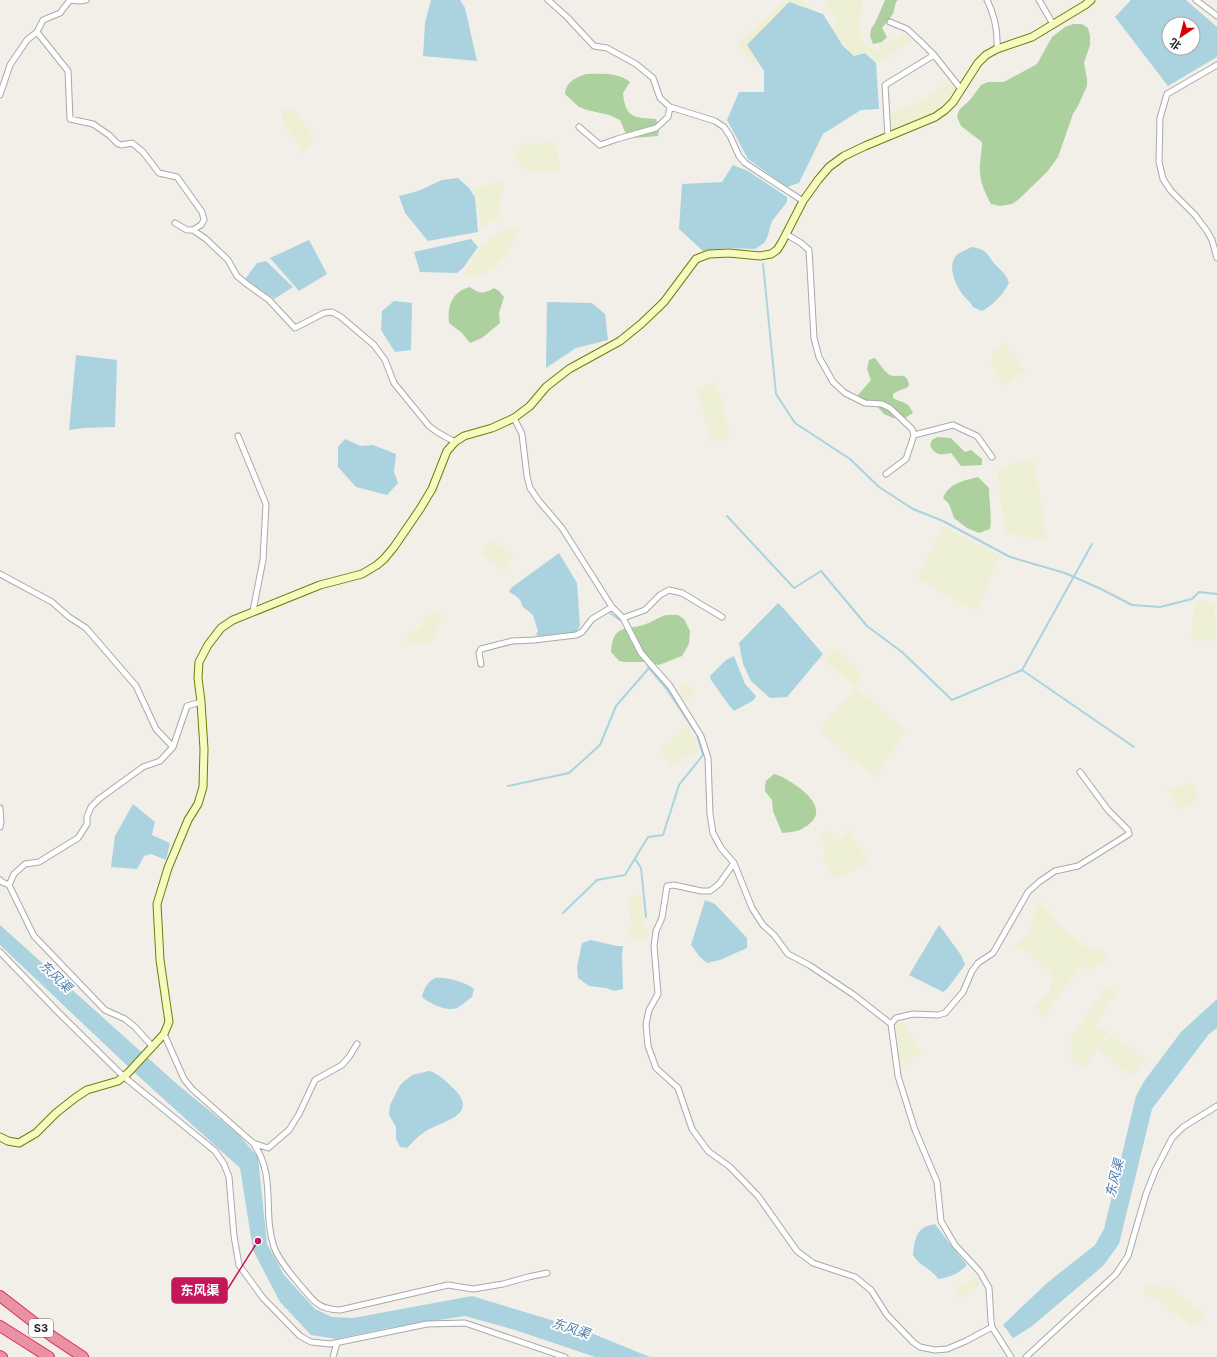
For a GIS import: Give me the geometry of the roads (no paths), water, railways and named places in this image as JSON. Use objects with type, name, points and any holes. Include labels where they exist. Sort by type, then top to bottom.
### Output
[{"type":"highway","name":"S3","points":[[0,1296],[53,1337],[83,1357]]},
{"type":"highway","points":[[0,1326],[49,1357]]},
{"type":"street","points":[[0,95],[10,65],[27,40],[37,32],[43,20],[60,13],[70,0],[86,0]]},
{"type":"street","points":[[548,0],[567,17],[594,46],[607,48],[636,64],[653,78],[660,98],[670,107],[715,121],[724,127],[739,156],[745,163],[803,201]]},
{"type":"street","points":[[987,0],[994,15],[998,36],[997,49]]},
{"type":"street","points":[[1039,0],[1053,24]]},
{"type":"street","points":[[0,1137],[8,1141],[19,1142],[26,1140],[36,1133],[56,1113],[86,1090],[118,1080],[164,1034],[169,1022],[160,960],[157,904],[168,868],[188,820],[198,804],[203,787],[204,749],[198,662],[208,645],[221,628],[233,620],[253,611],[320,584],[362,574],[377,565],[394,547],[420,509],[432,489],[447,451],[455,442],[464,436],[492,428],[514,418],[530,406],[546,387],[569,369],[620,341],[641,324],[664,302],[696,259],[709,254],[729,253],[760,256],[771,254],[777,250],[803,201],[829,167],[844,156],[865,146],[935,117],[953,102],[978,63],[986,55],[997,49],[1032,37],[1091,0]]},
{"type":"street","points":[[1196,0],[1217,16]]},
{"type":"street","points":[[890,22],[907,29],[921,42],[934,55],[961,89]]},
{"type":"street","points":[[37,32],[68,71],[70,119],[93,124],[109,135],[116,143],[121,145],[132,143],[143,152],[159,173],[178,177],[202,212],[204,220],[201,225],[194,230],[187,230],[175,223]]},
{"type":"street","points":[[888,137],[885,85],[934,55]]},
{"type":"street","points":[[1217,65],[1167,94],[1160,118],[1159,162],[1162,179],[1171,191],[1195,215],[1207,231],[1212,240],[1217,258]]},
{"type":"street","points":[[579,127],[600,145],[656,128],[668,117],[670,107]]},
{"type":"street","points":[[194,230],[228,260],[238,276],[269,300],[295,328],[324,313],[332,312],[341,316],[374,345],[385,360],[394,384],[429,426],[455,442]]},
{"type":"street","points":[[786,234],[802,243],[809,250],[814,338],[819,358],[833,382],[845,393],[865,403],[882,404],[890,408],[912,428],[914,435],[906,459],[886,474]]},
{"type":"street","points":[[514,418],[522,434],[527,476],[530,488],[562,528],[612,607],[623,618],[642,653],[670,686],[702,736],[708,758],[710,814],[713,832],[721,848],[734,863],[752,908],[763,925],[774,935],[788,954],[809,965],[891,1024],[898,1076],[915,1130],[937,1182],[941,1221],[955,1245],[980,1272],[989,1288],[992,1327],[1011,1357]]},
{"type":"street","points":[[914,435],[952,425],[977,436],[992,457]]},
{"type":"street","points":[[238,436],[266,504],[262,560],[253,611]]},
{"type":"street","points":[[0,574],[52,602],[69,617],[86,628],[136,686],[156,729],[173,747]]},
{"type":"street","points":[[623,618],[644,610],[660,595],[668,590],[682,593],[722,617]]},
{"type":"street","points":[[480,664],[479,653],[481,649],[512,641],[576,635],[582,632],[592,619],[612,607]]},
{"type":"street","points":[[9,886],[14,874],[25,864],[38,862],[78,838],[87,824],[87,817],[91,807],[99,799],[143,767],[160,761],[173,747],[187,706],[201,702]]},
{"type":"street","points":[[891,1024],[896,1018],[913,1014],[938,1015],[945,1013],[962,992],[972,971],[978,963],[993,953],[1028,892],[1055,870],[1078,866],[1129,834],[1128,830],[1108,810],[1080,772]]},
{"type":"street","points":[[0,808],[0,827]]},
{"type":"street","points":[[734,863],[719,884],[710,891],[701,891],[674,885],[667,886],[662,918],[656,931],[654,946],[658,994],[649,1010],[646,1024],[648,1046],[656,1068],[678,1088],[692,1129],[708,1151],[730,1167],[758,1196],[798,1251],[813,1263],[855,1277],[871,1290],[887,1315],[912,1342],[920,1347],[935,1350],[947,1349],[992,1327]]},
{"type":"street","points":[[0,880],[9,886],[34,936],[105,1010],[125,1019],[135,1027],[152,1046]]},
{"type":"street","points":[[0,952],[48,1002],[125,1074],[215,1151],[224,1164],[229,1178],[234,1236],[239,1265],[264,1298],[300,1336],[311,1342],[330,1344],[427,1324],[465,1323],[565,1357]]},
{"type":"street","points":[[164,1034],[184,1078],[192,1089],[259,1150],[264,1162],[266,1173],[271,1232],[274,1246],[279,1257],[315,1303],[324,1308],[340,1310],[448,1285],[473,1289],[503,1284],[547,1273]]},
{"type":"street","points":[[253,1143],[268,1148],[289,1130],[299,1114],[315,1080],[342,1065],[357,1044]]},
{"type":"street","points":[[1026,1357],[1116,1274],[1128,1256],[1148,1188],[1172,1138],[1183,1127],[1217,1106]]},
{"type":"street","points":[[333,1357],[337,1343]]},
{"type":"water","points":[[431,0],[460,0],[465,8],[477,61],[423,56],[425,23]]},
{"type":"water","points":[[1131,0],[1186,0],[1217,27],[1217,57],[1168,86],[1115,17]]},
{"type":"water","points":[[789,2],[823,14],[843,46],[854,56],[865,53],[876,63],[879,109],[861,110],[823,134],[799,183],[787,187],[748,159],[727,120],[739,92],[764,92],[764,71],[747,45]]},
{"type":"water","points":[[733,165],[748,171],[787,197],[787,202],[772,221],[764,243],[755,249],[727,248],[703,251],[679,229],[682,184],[722,182]]},
{"type":"water","points":[[458,178],[469,188],[475,197],[478,232],[428,241],[405,213],[399,196],[418,191],[442,180]]},
{"type":"water","points":[[471,239],[478,247],[463,268],[457,273],[420,272],[414,252]]},
{"type":"water","points":[[309,240],[327,274],[299,291],[270,258]]},
{"type":"water","points":[[972,247],[985,252],[1008,279],[1009,283],[1004,292],[990,306],[982,311],[973,307],[963,295],[957,286],[952,269],[954,258],[958,254]]},
{"type":"water","points":[[266,261],[293,287],[274,299],[245,279],[257,263]]},
{"type":"water","points":[[394,301],[412,303],[411,350],[395,352],[381,330],[382,311]]},
{"type":"water","points":[[547,302],[592,303],[605,314],[608,340],[576,348],[546,368]]},
{"type":"water","points":[[76,355],[117,360],[115,427],[69,430]]},
{"type":"water","points":[[345,439],[361,446],[373,445],[396,454],[394,472],[398,483],[387,495],[356,487],[338,467],[338,447]]},
{"type":"water","points":[[559,553],[577,583],[580,626],[576,632],[539,637],[536,634],[538,631],[533,615],[523,607],[520,600],[516,596],[509,592],[511,588]]},
{"type":"water","points":[[778,603],[823,654],[787,697],[770,698],[751,681],[743,664],[739,643]]},
{"type":"water","points":[[734,656],[745,684],[756,696],[754,700],[734,711],[711,680],[710,676],[726,660]]},
{"type":"water","points":[[133,804],[155,822],[152,835],[170,843],[166,860],[151,854],[144,856],[137,869],[111,867],[115,836]]},
{"type":"water","points":[[705,900],[715,904],[747,938],[747,948],[720,960],[707,963],[700,957],[691,945]]},
{"type":"water","points":[[0,925],[177,1084],[239,1135],[258,1157],[267,1244],[284,1275],[315,1309],[332,1317],[353,1318],[472,1296],[581,1329],[650,1357],[595,1357],[515,1330],[465,1316],[388,1328],[336,1339],[311,1335],[280,1302],[253,1250],[240,1168],[136,1074],[0,945]]},
{"type":"water","points":[[939,925],[961,955],[965,965],[947,989],[943,992],[909,975]]},
{"type":"water","points":[[591,940],[623,946],[623,989],[614,991],[606,988],[589,986],[578,978],[577,967],[582,943]]},
{"type":"water","points":[[435,978],[450,979],[470,986],[474,989],[472,997],[459,1007],[453,1009],[434,1005],[422,997],[426,986]]},
{"type":"water","points":[[1217,999],[1217,1028],[1209,1034],[1152,1109],[1119,1244],[1103,1266],[1031,1327],[1013,1338],[1003,1325],[1047,1283],[1095,1245],[1104,1229],[1136,1096],[1145,1080],[1181,1032]]},
{"type":"water","points":[[429,1071],[439,1076],[454,1089],[461,1098],[463,1105],[461,1111],[456,1116],[423,1133],[407,1148],[400,1147],[396,1139],[396,1127],[389,1115],[390,1105],[402,1083],[412,1075]]},
{"type":"water","points":[[935,1224],[967,1265],[954,1275],[938,1279],[932,1272],[918,1262],[913,1255],[916,1239],[920,1231],[929,1225]]},
{"type":"waterway","points":[[763,264],[776,394],[795,423],[850,459],[879,487],[913,509],[943,521],[1010,557],[1065,573],[1132,605],[1160,607],[1192,599],[1199,592],[1217,594]]},
{"type":"waterway","points":[[727,516],[794,588],[821,571],[867,626],[902,652],[952,700],[1022,670],[1092,544]]},
{"type":"waterway","points":[[610,613],[623,622]]},
{"type":"waterway","points":[[563,913],[597,880],[625,875],[648,837],[663,835],[679,785],[703,755],[697,735],[666,688],[649,668],[646,662]]},
{"type":"waterway","points":[[508,786],[569,773],[600,745],[616,706],[649,668]]},
{"type":"waterway","points":[[1022,670],[1134,747]]},
{"type":"waterway","points":[[635,859],[641,868],[646,917]]},
{"type":"place","name":"东风渠","points":[[258,1241]]}]
